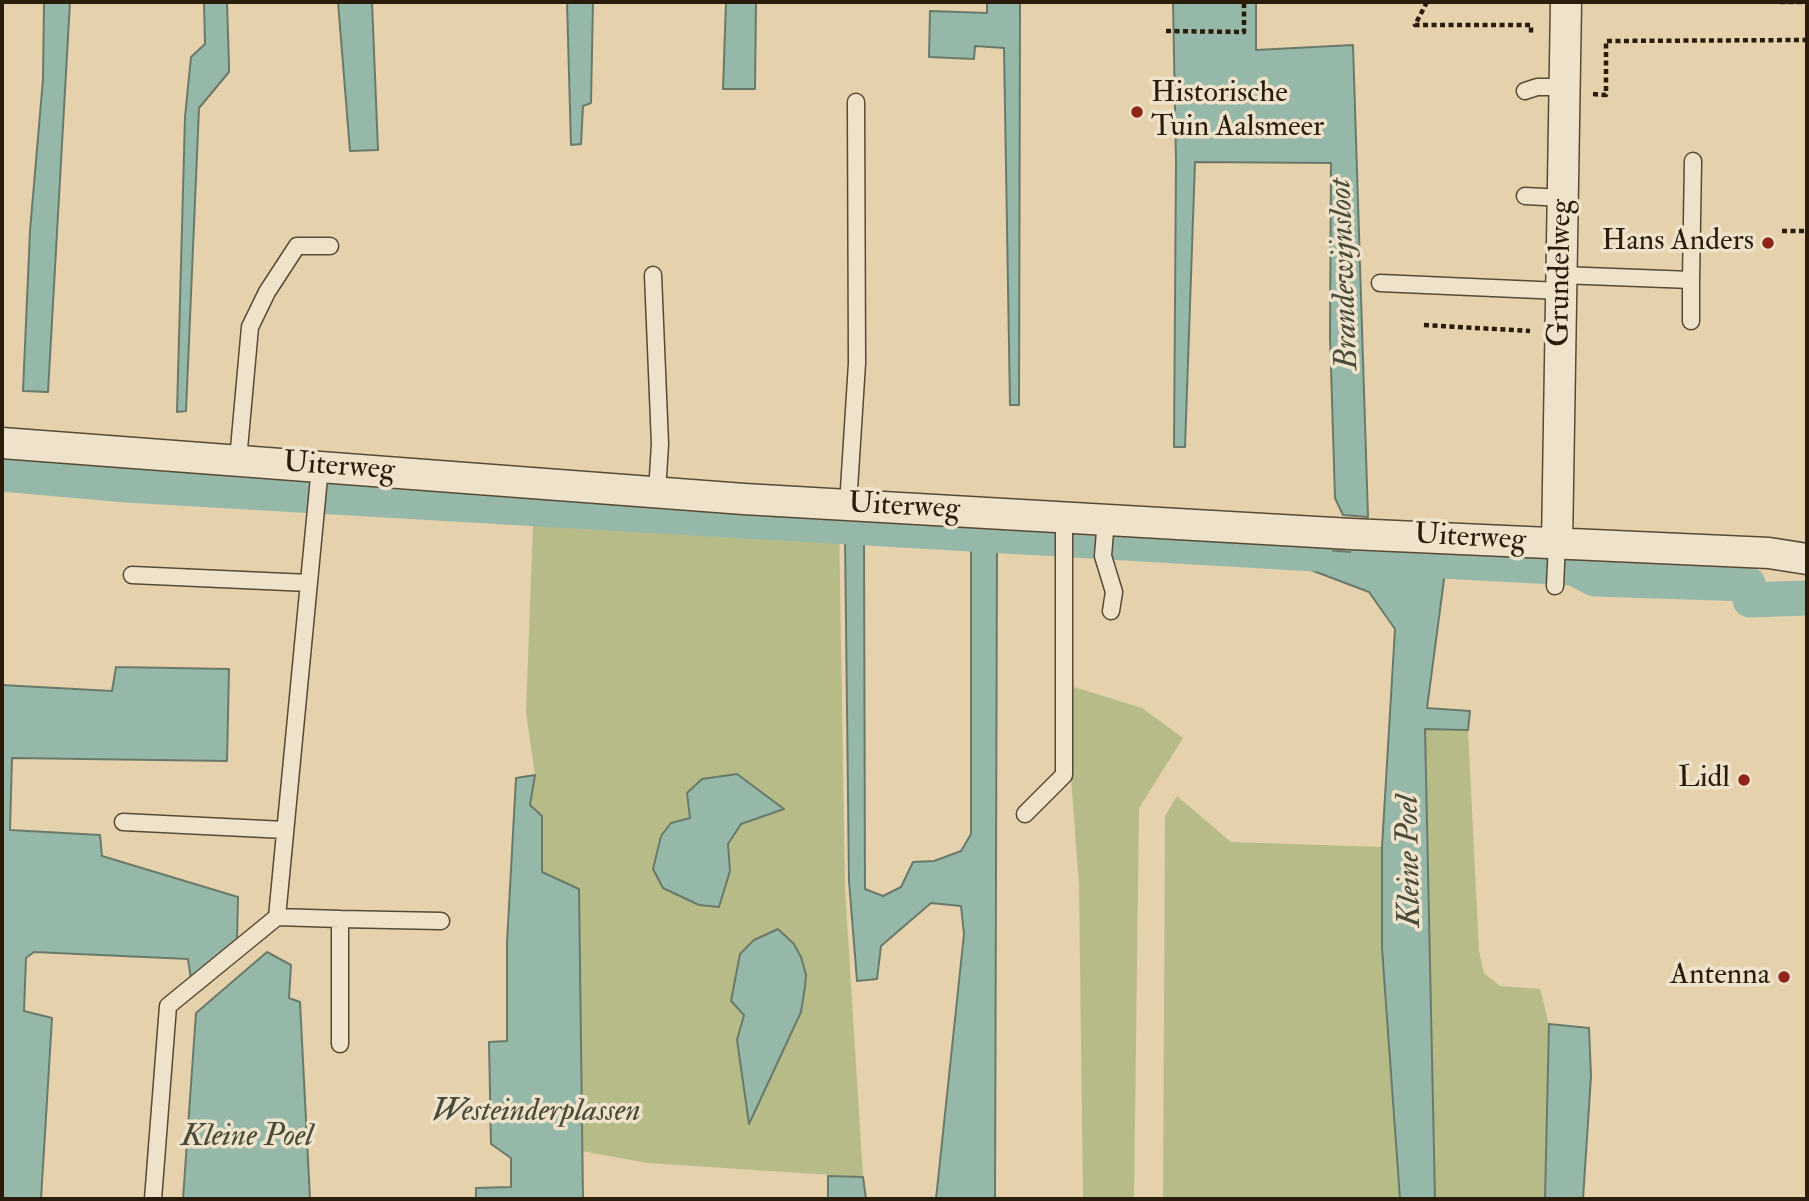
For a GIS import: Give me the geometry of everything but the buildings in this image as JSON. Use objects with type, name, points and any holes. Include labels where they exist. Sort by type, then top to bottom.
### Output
[{"type":"street","name":"Grundelweg","points":[[1557,544],[1566,2]]},
{"type":"street","name":"Uiterweg","points":[[2,443],[238,460],[319,475],[657,492],[848,505],[1105,528],[1361,534],[1769,554],[1807,559]]},
{"type":"lane","points":[[1525,90],[1537,86],[1564,89]]},
{"type":"lane","points":[[848,505],[857,363],[856,102]]},
{"type":"lane","points":[[1691,321],[1693,161]]},
{"type":"lane","points":[[1525,196],[1563,198]]},
{"type":"lane","points":[[238,460],[250,327],[273,281],[297,246],[330,246]]},
{"type":"lane","points":[[653,275],[660,444],[657,492]]},
{"type":"lane","points":[[1380,283],[1691,280]]},
{"type":"lane","points":[[277,917],[319,475]]},
{"type":"lane","points":[[1025,814],[1064,775],[1061,558],[1063,524]]},
{"type":"lane","points":[[1105,528],[1103,556],[1114,592],[1111,611]]},
{"type":"lane","points":[[1555,586],[1557,544]]},
{"type":"lane","points":[[132,575],[309,583]]},
{"type":"lane","points":[[123,822],[285,830]]},
{"type":"lane","points":[[153,1199],[168,1006],[277,917],[442,921]]},
{"type":"lane","points":[[340,919],[340,1044]]},
{"type":"path","points":[[1166,31],[1244,32],[1244,2]]},
{"type":"path","points":[[1427,2],[1415,25],[1531,25],[1532,37]]},
{"type":"path","points":[[1780,2],[1807,2]]},
{"type":"path","points":[[1564,89],[1606,95],[1606,41],[1807,40]]},
{"type":"path","points":[[1782,231],[1807,230]]},
{"type":"path","points":[[1424,325],[1541,332]]},
{"type":"green space","points":[[534,499],[839,520],[845,887],[863,1177],[647,1163],[582,1151],[578,967],[542,872],[542,816],[530,805],[535,775],[526,712]],"holes":[[[783,809],[741,824],[728,844],[730,871],[671,823],[690,818]],[[806,975],[801,1012],[749,1123],[737,1040],[744,1015]]]},
{"type":"green space","points":[[1064,684],[1142,708],[1183,738],[1139,808],[1134,1199],[1083,1199],[1079,885]]},
{"type":"green space","points":[[1425,728],[1468,730],[1479,951],[1484,973],[1500,986],[1540,989],[1549,1024],[1545,1199],[1435,1199]]},
{"type":"green space","points":[[1177,796],[1231,842],[1382,847],[1382,948],[1400,1199],[1163,1199],[1165,816]]},
{"type":"water","points":[[44,2],[70,2],[48,392],[23,391],[30,231],[43,79]]},
{"type":"water","points":[[204,2],[227,2],[229,72],[199,108],[186,411],[177,412],[185,117],[191,57],[205,44]]},
{"type":"water","points":[[338,2],[372,2],[378,150],[350,151]]},
{"type":"water","points":[[567,2],[593,2],[591,103],[583,106],[581,144],[571,145]]},
{"type":"water","points":[[726,2],[756,2],[755,89],[723,89]]},
{"type":"water","points":[[987,2],[1020,2],[1019,405],[1010,405],[1004,48],[975,46],[974,59],[929,57],[930,11],[987,13]]},
{"type":"water","name":"Brandewijnsloot","points":[[1173,2],[1256,2],[1256,50],[1353,45],[1368,517],[1343,515],[1335,498],[1330,336],[1331,163],[1195,162],[1185,447],[1174,447],[1176,161]]},
{"type":"water","points":[[864,534],[865,889],[883,896],[901,887],[913,862],[934,861],[961,851],[971,834],[971,544],[997,546],[995,1199],[936,1199],[964,934],[961,906],[931,903],[881,946],[877,979],[857,981],[849,881],[845,538]]},
{"type":"water","points":[[1269,546],[1408,556],[1445,572],[1427,708],[1470,711],[1468,730],[1425,729],[1435,1199],[1400,1199],[1382,948],[1382,847],[1395,629],[1369,592],[1303,567],[1267,566]]},
{"type":"water","points":[[116,667],[229,669],[227,761],[12,758],[10,830],[100,835],[102,856],[238,897],[237,941],[191,980],[188,959],[34,952],[26,958],[24,1011],[52,1018],[41,1199],[2,1199],[2,685],[112,691]]},
{"type":"water","points":[[737,774],[784,809],[741,824],[728,844],[730,871],[719,907],[699,905],[663,888],[653,869],[661,836],[671,823],[690,818],[687,793],[702,779]]},
{"type":"water","name":"Westeinderplassen","points":[[535,775],[530,805],[542,816],[542,872],[579,889],[583,1199],[476,1199],[476,1188],[511,1187],[511,1158],[491,1144],[489,1042],[507,1041],[507,943],[516,778]]},
{"type":"water","points":[[778,929],[794,944],[801,957],[806,975],[805,987],[801,1012],[749,1124],[737,1040],[744,1015],[731,1001],[740,954],[754,940]]},
{"type":"water","name":"Kleine Poel","points":[[267,952],[291,965],[289,998],[300,1002],[310,1199],[183,1199],[196,1013]]},
{"type":"water","points":[[1549,1024],[1589,1028],[1591,1076],[1583,1199],[1545,1199]]},
{"type":"water","points":[[828,1176],[863,1177],[866,1199],[828,1199]]},
{"type":"waterway","points":[[2,474],[127,485],[1315,554]]},
{"type":"waterway","points":[[1368,557],[1573,568],[1595,579],[1748,584],[1750,600],[1807,598]]},
{"type":"place","name":"Historische Tuin Aalsmeer","points":[[1137,112]]},
{"type":"place","name":"Hans Anders","points":[[1768,243]]},
{"type":"place","name":"Lidl","points":[[1744,780]]},
{"type":"place","name":"Antenna","points":[[1784,977]]}]
